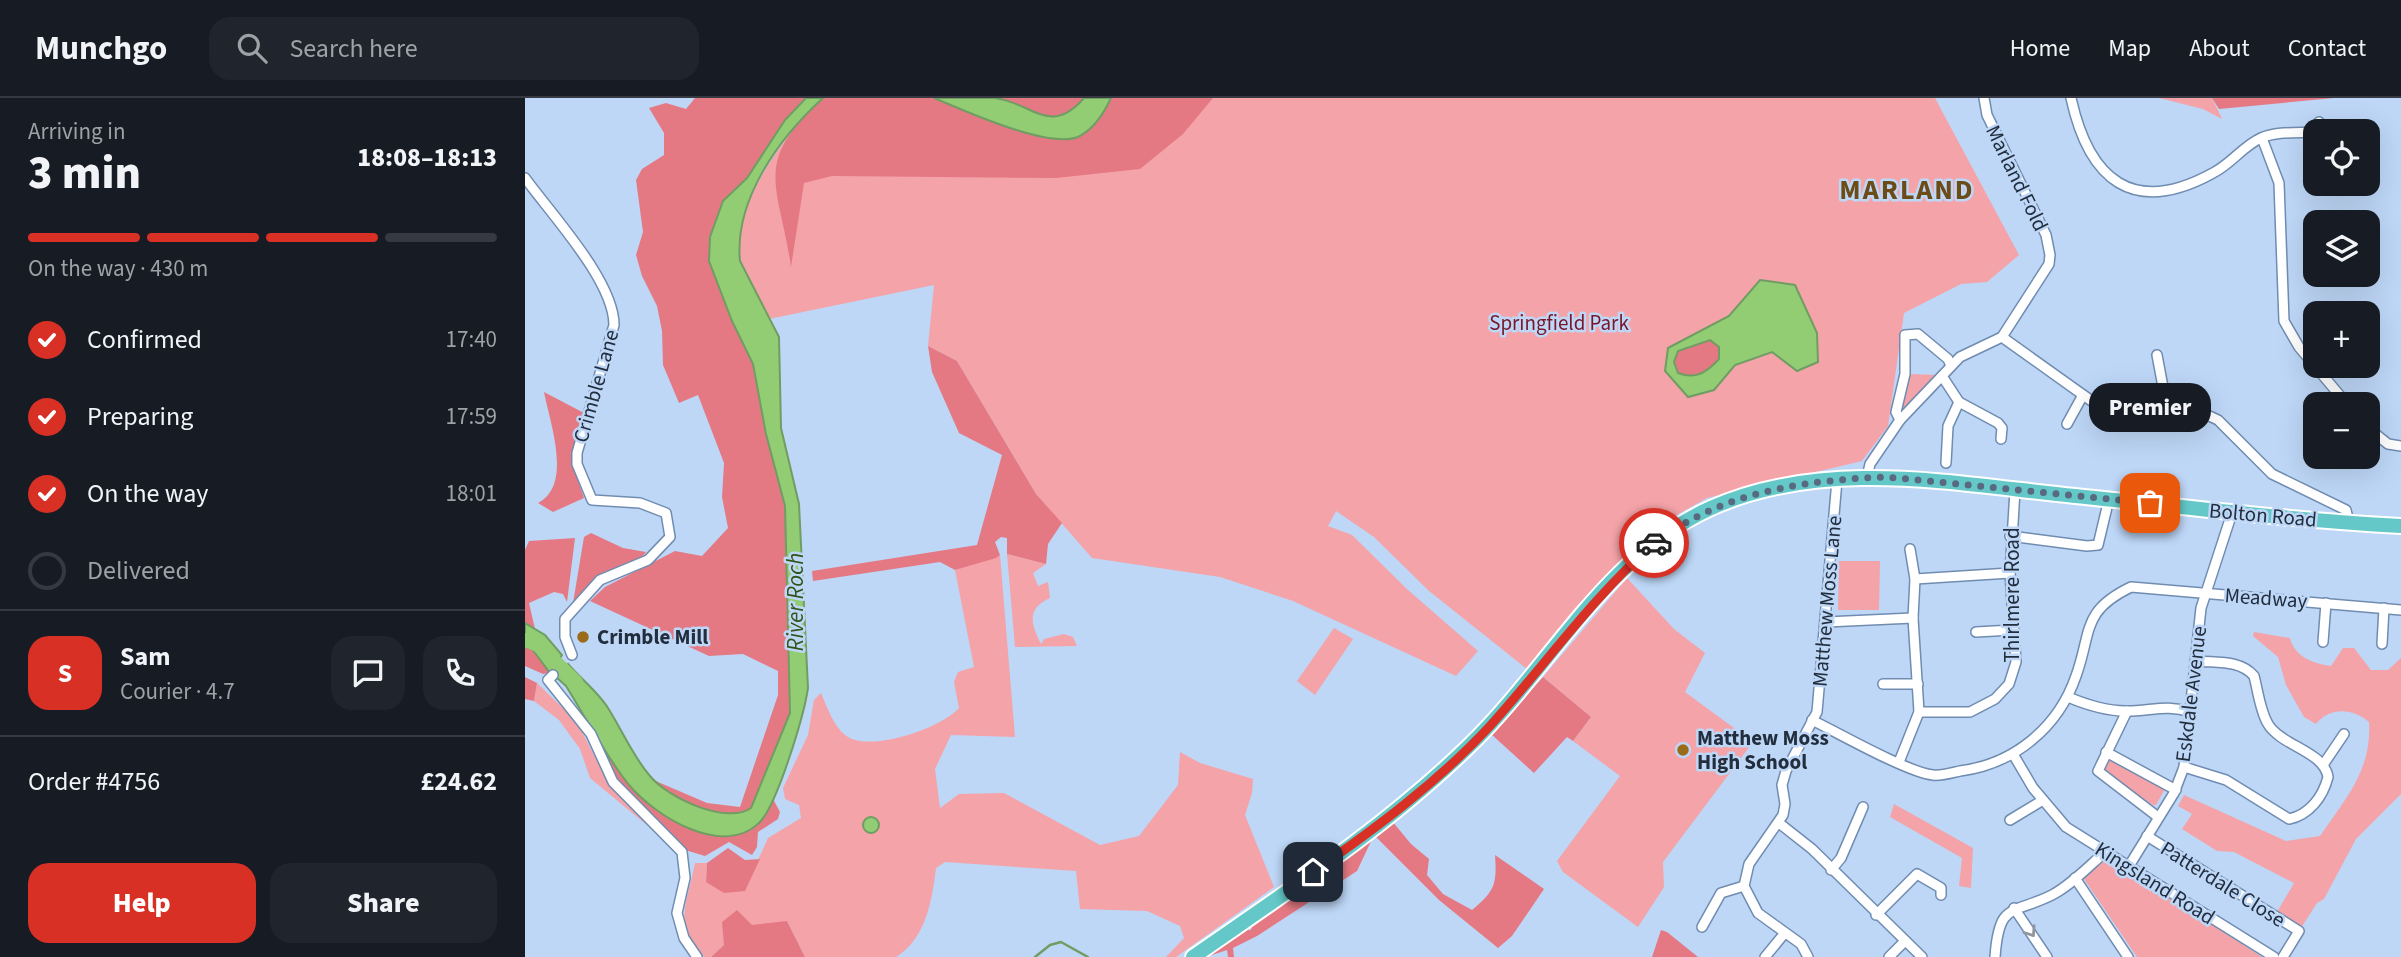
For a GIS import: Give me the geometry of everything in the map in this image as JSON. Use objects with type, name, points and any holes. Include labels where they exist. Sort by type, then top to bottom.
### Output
[{"type":"highway","name":"Bolton Road","points":[[1193,957],[1413,798],[1489,727],[1624,570],[1678,525],[1710,509],[1758,492],[1867,477],[2232,513],[2401,526]]},
{"type":"street","name":"Marland Fold","points":[[1867,477],[1870,464],[1900,420],[1960,357],[2002,337],[2045,275],[2050,255],[2046,235],[1987,115],[1985,98]]},
{"type":"street","points":[[2071,98],[2079,134],[2088,152],[2115,179],[2138,191],[2158,194],[2189,185],[2224,167],[2262,138],[2303,131]]},
{"type":"street","points":[[2262,138],[2279,183],[2284,321],[2299,347],[2337,392]]},
{"type":"street","name":"Crimble Lane","points":[[525,178],[578,246],[614,311],[614,325],[577,453],[577,464],[593,500],[640,503],[666,513],[669,542],[649,560],[600,580],[565,619],[565,637],[572,655]]},
{"type":"street","points":[[1900,420],[1896,412],[1905,374],[1905,335],[1918,334],[1948,359],[1951,366]]},
{"type":"street","points":[[2002,337],[2100,407],[2166,402],[2190,407],[2218,420],[2272,474],[2346,510],[2349,523]]},
{"type":"street","points":[[2157,355],[2166,402]]},
{"type":"street","points":[[1942,376],[1959,402],[1975,414],[1991,417],[2003,434]]},
{"type":"street","points":[[2067,424],[2083,395]]},
{"type":"street","points":[[1946,463],[1948,426],[1959,402]]},
{"type":"street","points":[[2380,438],[2388,444],[2401,446]]},
{"type":"street","name":"Matthew Moss Lane","points":[[1779,823],[1785,804],[1782,785],[1786,771],[1817,712],[1837,480]]},
{"type":"street","name":"Thirlmere Road","points":[[1919,712],[1970,712],[1996,699],[2009,684],[2016,662],[2010,573],[2010,536],[2015,490]]},
{"type":"street","points":[[2010,536],[2087,546],[2098,545],[2109,499]]},
{"type":"street","name":"Eskdale Avenue","points":[[2129,866],[2175,790],[2184,768],[2198,661],[2201,608],[2232,513]]},
{"type":"street","points":[[1899,762],[1919,712],[1913,618],[1915,579],[1912,576],[1910,549]]},
{"type":"street","points":[[1915,579],[2010,573]]},
{"type":"street","name":"Meadway","points":[[1812,720],[1899,762],[1933,775],[1975,769],[2013,754],[2044,732],[2068,697],[2077,673],[2087,628],[2108,598],[2131,587],[2401,610]]},
{"type":"street","name":"Meadway","points":[[2323,642],[2326,603]]},
{"type":"street","points":[[2382,644],[2384,608]]},
{"type":"street","points":[[1826,622],[1913,618]]},
{"type":"street","points":[[1976,632],[2012,630]]},
{"type":"street","points":[[2184,768],[2226,780],[2289,819],[2303,816],[2317,800],[2328,777],[2323,765],[2276,733],[2267,723],[2254,676],[2250,671],[2237,664],[2198,661]]},
{"type":"street","points":[[553,675],[548,680],[591,734],[613,782],[682,852],[685,878],[677,913],[684,938],[697,957]]},
{"type":"street","points":[[1883,684],[1918,684]]},
{"type":"street","points":[[2068,697],[2094,708],[2127,711],[2172,706],[2192,712]]},
{"type":"street","points":[[2127,711],[2099,767],[2099,775],[2158,817]]},
{"type":"street","points":[[2323,765],[2344,734]]},
{"type":"street","points":[[2106,752],[2175,790]]},
{"type":"street","name":"Kingsland Road","points":[[2013,754],[2043,800],[2066,827],[2274,957]]},
{"type":"street","points":[[2010,820],[2043,800]]},
{"type":"street","points":[[1831,870],[1841,858],[1863,807]]},
{"type":"street","points":[[1808,957],[1801,944],[1758,914],[1744,886],[1749,864],[1779,823],[1812,849],[1876,915],[1922,957]]},
{"type":"street","name":"Patterdale Close","points":[[2147,836],[2299,931],[2283,957]]},
{"type":"street","points":[[1995,957],[1996,936],[2005,916],[2014,908],[2052,895],[2104,853]]},
{"type":"street","points":[[1876,915],[1917,874],[1941,888],[1941,895]]},
{"type":"street","points":[[2075,878],[2128,957]]},
{"type":"street","points":[[1702,927],[1721,893],[1744,886]]},
{"type":"street","points":[[2014,908],[2047,957]]},
{"type":"street","points":[[1765,957],[1784,934]]},
{"type":"street","points":[[1889,957],[1905,941]]},
{"type":"green space","name":"Springfield Park","points":[[823,98],[933,98],[1007,127],[1063,139],[1111,98],[1935,98],[2019,255],[1987,282],[1961,284],[1904,313],[1888,426],[1862,461],[1707,498],[1673,517],[1639,540],[1527,669],[1429,591],[1374,537],[1336,511],[1328,526],[1352,535],[1408,590],[1478,651],[1456,676],[1293,601],[1220,577],[1092,558],[1036,494],[957,361],[928,346],[934,285],[769,319],[740,261],[738,241],[742,219],[763,173],[778,150]]},
{"type":"green space","points":[[2159,98],[2212,98],[2222,119],[2203,109]]},
{"type":"green space","points":[[1909,374],[1937,375],[1902,410],[1900,409]]},
{"type":"green space","points":[[1007,554],[1046,564],[1033,573],[1038,586],[1048,582],[1050,598],[1042,602],[1034,612],[1033,624],[1041,644],[1044,639],[1064,634],[1073,637],[1077,646],[1015,647]]},
{"type":"green space","points":[[1000,555],[1015,737],[951,735],[935,769],[940,808],[959,794],[1004,793],[1100,845],[1139,836],[1178,785],[1180,752],[1200,763],[1253,779],[1245,815],[1274,887],[1176,957],[1166,957],[1184,938],[1180,926],[1147,911],[1080,909],[1076,871],[945,862],[936,868],[926,918],[921,929],[906,949],[896,957],[805,957],[787,921],[724,945],[711,957],[704,957],[688,933],[685,922],[686,902],[695,863],[707,863],[706,882],[754,869],[768,838],[801,818],[799,805],[785,799],[783,788],[808,735],[814,700],[821,693],[831,716],[845,735],[870,742],[904,736],[950,716],[959,708],[954,682],[958,672],[974,667],[955,570]]},
{"type":"green space","points":[[1839,561],[1880,561],[1879,610],[1838,610]]},
{"type":"green space","points":[[1627,578],[1674,629],[1705,653],[1685,692],[1753,742],[1663,862],[1664,887],[1638,927],[1563,872],[1557,861],[1620,776],[1573,741],[1591,717],[1543,677]]},
{"type":"green space","points":[[1334,628],[1353,639],[1315,695],[1297,681]]},
{"type":"green space","points":[[2254,632],[2290,638],[2292,645],[2301,655],[2325,665],[2331,666],[2343,648],[2354,648],[2371,670],[2388,670],[2401,658],[2401,794],[2356,839],[2324,899],[2317,903],[2301,928],[2277,912],[2294,883],[2234,852],[2217,851],[2182,829],[2192,814],[2178,806],[2184,795],[2286,841],[2320,836],[2348,796],[2362,769],[2369,739],[2369,722],[2356,714],[2341,711],[2322,718],[2316,724],[2304,717],[2286,685],[2278,657],[2253,636]]},
{"type":"green space","points":[[537,683],[577,722],[609,785],[648,826],[590,778],[580,749],[559,720],[534,701]]},
{"type":"green space","points":[[2110,758],[2166,787],[2156,805],[2105,774],[2103,771]]},
{"type":"green space","points":[[1894,804],[1973,848],[1971,888],[1959,886],[1962,858],[1890,817]]},
{"type":"green space","points":[[2109,858],[2262,957],[2137,957],[2082,876]]},
{"type":"shaded area","points":[[695,98],[806,98],[785,120],[747,178],[723,201],[710,237],[709,261],[732,321],[753,364],[766,434],[785,506],[790,713],[751,808],[726,814],[699,808],[651,779],[707,803],[740,807],[778,695],[778,671],[743,654],[709,656],[590,601],[605,587],[675,551],[702,556],[728,528],[722,497],[724,463],[698,395],[679,403],[663,365],[662,331],[657,306],[642,276],[636,255],[643,232],[636,180],[642,169],[664,155],[664,133],[649,108],[666,103],[686,109]]},
{"type":"shaded area","points":[[823,98],[934,98],[1007,127],[1045,137],[1097,121],[1111,98],[1213,98],[1183,134],[1140,169],[1056,178],[832,176],[804,183],[791,267],[777,194],[775,176],[778,158],[786,140],[800,121]]},
{"type":"shaded area","points":[[997,98],[1084,98],[1063,114],[1042,116]]},
{"type":"shaded area","points":[[2212,98],[2334,98],[2219,109]]},
{"type":"shaded area","points":[[1710,340],[1719,347],[1719,359],[1701,373],[1678,373],[1674,362],[1678,351]]},
{"type":"shaded area","points":[[928,346],[957,361],[1036,494],[1062,523],[1048,544],[1046,564],[1007,554],[1007,538],[1001,537],[995,542],[1000,555],[996,558],[955,570],[940,562],[813,581],[812,571],[977,545],[1002,455],[959,433],[932,372]]},
{"type":"shaded area","points":[[544,392],[584,413],[573,466],[584,498],[553,512],[538,503],[549,494],[555,482],[557,468],[554,436]]},
{"type":"shaded area","points":[[591,533],[623,548],[646,552],[640,560],[612,570],[572,609],[584,537]]},
{"type":"shaded area","points":[[575,538],[567,602],[563,594],[554,592],[529,603],[535,629],[525,623],[525,550],[529,541]]},
{"type":"shaded area","points":[[525,647],[532,649],[550,673],[543,674],[525,666]]},
{"type":"shaded area","points":[[525,677],[537,683],[534,701],[525,699]]},
{"type":"shaded area","points":[[1543,677],[1591,717],[1573,741],[1567,737],[1534,773],[1491,734]]},
{"type":"shaded area","points":[[596,733],[629,785],[680,825],[762,820],[772,797],[780,812],[778,819],[758,832],[757,847],[752,855],[729,842],[705,856],[685,850],[616,781]]},
{"type":"shaded area","points":[[1392,821],[1411,844],[1429,859],[1427,875],[1443,894],[1472,910],[1493,886],[1495,855],[1544,889],[1512,936],[1498,948],[1439,900],[1374,835],[1357,871],[1257,936],[1233,948],[1234,957],[1228,957],[1227,950],[1209,956],[1208,953],[1242,929],[1251,930],[1253,922]]},
{"type":"shaded area","points":[[728,848],[745,860],[760,859],[745,891],[724,893],[706,882],[707,863]]},
{"type":"shaded area","points":[[737,910],[752,925],[787,921],[805,957],[711,957],[724,945],[722,922]]},
{"type":"shaded area","points":[[1661,930],[1667,932],[1698,957],[1652,957]]},
{"type":"water","points":[[806,98],[823,98],[776,151],[752,193],[744,215],[740,261],[779,337],[781,428],[799,504],[808,688],[789,759],[766,813],[759,823],[744,833],[708,835],[672,820],[655,809],[629,785],[566,686],[556,677],[568,664],[604,702],[650,776],[670,793],[698,807],[713,811],[740,812],[751,808],[790,713],[785,506],[766,434],[753,364],[732,321],[709,261],[710,237],[723,201],[747,178],[785,120]]},
{"type":"water","points":[[934,98],[995,98],[1051,116],[1061,115],[1072,109],[1084,98],[1111,98],[1090,129],[1080,136],[1067,139],[1029,134]]},
{"type":"water","points":[[1760,280],[1795,285],[1817,333],[1818,362],[1797,371],[1772,352],[1735,365],[1714,390],[1688,397],[1665,371],[1668,348],[1729,316]],"holes":[[[1710,340],[1719,347],[1719,359],[1710,368],[1690,376],[1678,373],[1674,362],[1678,351]]]},
{"type":"water","points":[[525,623],[545,635],[562,655],[550,673],[532,649],[525,647]]},
{"type":"water","points":[[868,817],[874,817],[879,825],[877,831],[868,833],[863,828],[863,822]]},
{"type":"waterway","name":"River Roch","points":[[525,640],[538,645],[576,682]]},
{"type":"waterway","points":[[1035,957],[1050,945],[1061,942],[1088,957]]},
{"type":"way so far","points":[[1654,543],[1678,525],[1734,499],[1798,484],[1861,478],[1890,477],[2150,503]]},
{"type":"place","name":"Premier","points":[[2150,503]]},
{"type":"place","name":"Crimble Mill","points":[[583,637]]},
{"type":"place","name":"Matthew Moss High School","points":[[1683,750]]},
{"type":"district","name":"MARLAND","points":[[1907,190]]},
{"type":"route","points":[[1313,872],[1413,798],[1489,727],[1596,600],[1654,543]]}]
